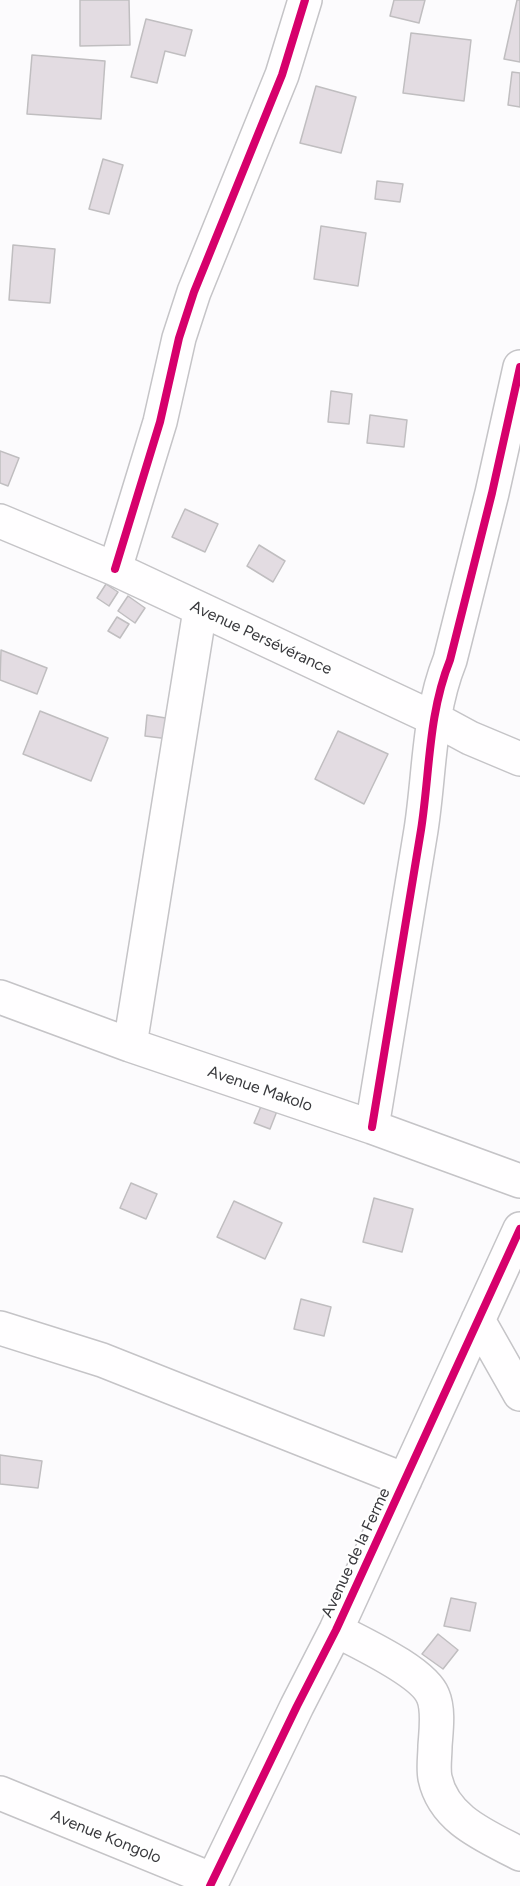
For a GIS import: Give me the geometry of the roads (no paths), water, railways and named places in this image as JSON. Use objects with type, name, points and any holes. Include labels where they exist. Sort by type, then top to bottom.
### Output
[{"type":"street","points":[[115,569],[160,422],[179,338],[194,292],[282,75],[305,0]]},
{"type":"street","points":[[372,1127],[421,827],[433,718],[440,684],[450,660],[492,493],[520,367]]},
{"type":"street","name":"Avenue Persévérance","points":[[0,521],[115,569],[433,718],[470,738],[520,759]]},
{"type":"street","points":[[130,1045],[200,610]]},
{"type":"street","name":"Avenue Makolo","points":[[0,997],[130,1045],[372,1127],[520,1181]]},
{"type":"street","name":"Avenue de la Ferme","points":[[211,1883],[336,1630],[520,1229]]},
{"type":"street","points":[[478,1320],[520,1394]]},
{"type":"street","points":[[0,1328],[102,1359],[405,1479]]},
{"type":"street","points":[[336,1630],[394,1661],[425,1683],[434,1697],[436,1718],[434,1776],[445,1803],[455,1816],[478,1832],[520,1854]]},
{"type":"street","name":"Avenue Kongolo","points":[[0,1794],[211,1883]]}]
